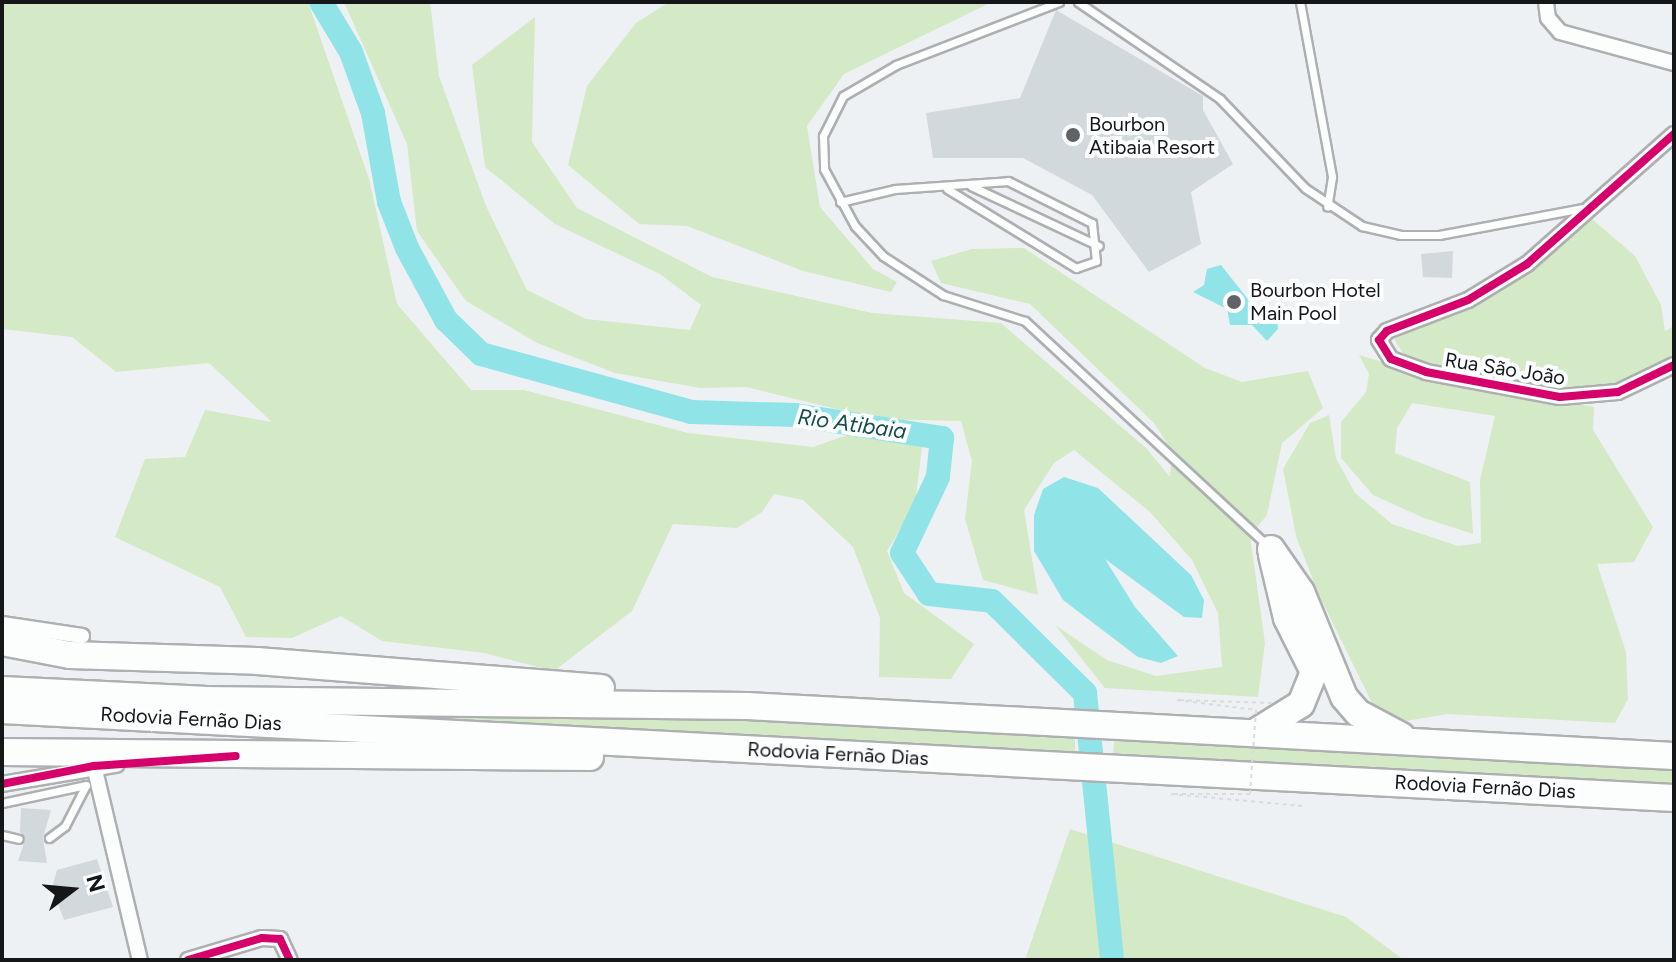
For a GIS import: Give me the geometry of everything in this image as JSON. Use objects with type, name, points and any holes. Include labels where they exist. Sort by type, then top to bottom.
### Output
[{"type":"highway","points":[[1254,733],[1301,704],[1314,672],[1287,618],[1271,549]]},
{"type":"highway","points":[[1271,549],[1301,592],[1344,697],[1375,724],[1412,741]]},
{"type":"highway","points":[[2,642],[70,655],[257,661],[747,706]]},
{"type":"highway","name":"Rodovia Fernão Dias","points":[[2,690],[203,700],[747,706],[1033,726],[1150,728],[1674,756]]},
{"type":"highway","name":"Rodovia Fernão Dias","points":[[2,710],[745,750],[1152,767],[1674,798]]},
{"type":"highway","points":[[2,752],[614,757],[745,750]]},
{"type":"street","points":[[1546,4],[1560,32],[1674,63]]},
{"type":"street","points":[[1591,206],[1674,134]]},
{"type":"street","name":"Rua São João","points":[[1591,206],[1503,280],[1387,331],[1380,347],[1391,359],[1426,372],[1560,397],[1618,392],[1674,365]]},
{"type":"street","points":[[2,624],[82,636]]},
{"type":"street","points":[[2,784],[94,766],[236,756]]},
{"type":"street","points":[[94,766],[92,784],[140,960]]},
{"type":"street","points":[[188,960],[262,938],[280,939],[290,960]]},
{"type":"lane","points":[[1059,2],[896,65],[843,96],[823,136],[824,169],[840,202],[883,256],[943,295],[1025,321],[1271,549]]},
{"type":"lane","points":[[1078,2],[1220,99],[1327,207],[1362,226],[1414,235],[1471,232],[1591,206]]},
{"type":"lane","points":[[1300,2],[1332,177],[1327,207]]},
{"type":"lane","points":[[840,202],[895,189],[947,189],[1008,181],[1092,223],[1099,246],[1096,261],[1076,268],[947,189]]},
{"type":"lane","points":[[971,186],[1099,246]]},
{"type":"lane","points":[[2,803],[92,784]]},
{"type":"lane","points":[[49,838],[65,826],[92,784]]},
{"type":"lane","points":[[2,835],[19,839]]},
{"type":"path","points":[[1272,703],[1177,700],[1256,710],[1250,794],[1171,794],[1302,806]]},
{"type":"green space","points":[[2,2],[308,2],[369,179],[397,304],[471,390],[524,390],[688,433],[813,447],[859,431],[922,447],[915,504],[887,551],[904,593],[974,644],[951,679],[879,677],[880,618],[853,547],[803,500],[774,494],[762,512],[737,528],[673,524],[632,611],[554,671],[484,653],[382,641],[341,616],[292,638],[246,637],[220,587],[115,537],[145,459],[185,457],[205,410],[272,422],[209,363],[116,372],[72,337],[2,329]]},
{"type":"green space","points":[[344,2],[430,2],[439,76],[486,206],[527,290],[586,319],[690,330],[701,305],[660,274],[555,224],[485,167],[472,65],[535,17],[532,142],[577,208],[712,277],[872,313],[1001,323],[1147,449],[1170,477],[1172,451],[1154,423],[1030,304],[941,283],[931,261],[972,249],[1024,248],[1205,368],[1242,382],[1308,371],[1323,408],[1282,443],[1267,515],[1250,536],[1265,643],[1258,697],[1105,688],[1055,625],[1107,660],[1156,676],[1222,667],[1218,613],[1192,560],[1150,512],[1074,450],[1054,463],[1024,510],[1038,595],[983,580],[965,519],[972,461],[961,421],[878,419],[746,387],[700,388],[615,373],[537,343],[466,301],[417,231],[407,144]]},
{"type":"green space","points":[[669,2],[992,2],[844,74],[807,126],[820,207],[873,269],[897,282],[891,292],[803,271],[687,226],[639,224],[568,165],[587,86],[636,23]]},
{"type":"green space","points":[[1592,219],[1635,256],[1661,305],[1665,331],[1674,326],[1674,356],[1610,386],[1544,387],[1406,358],[1394,339],[1510,284]]},
{"type":"green space","points":[[1359,355],[1453,383],[1594,407],[1593,430],[1653,527],[1634,562],[1597,564],[1626,652],[1628,699],[1615,723],[1448,714],[1406,721],[1373,705],[1318,593],[1296,536],[1283,469],[1310,423],[1329,415],[1336,458],[1355,493],[1392,524],[1458,546],[1481,543],[1480,480],[1495,416],[1412,403],[1397,428],[1395,453],[1470,482],[1473,534],[1424,518],[1373,495],[1341,458],[1341,422],[1366,392],[1369,374]]},
{"type":"green space","points":[[578,709],[1075,734],[1075,752],[245,711]]},
{"type":"green space","points":[[1115,736],[1674,763],[1674,786],[1113,753]]},
{"type":"green space","points":[[1070,829],[1346,917],[1404,960],[1025,960]]},
{"type":"water","name":"Bourbon Hotel Main Pool","points":[[1221,265],[1251,303],[1277,316],[1278,329],[1267,341],[1252,325],[1230,325],[1227,309],[1193,292],[1204,285],[1207,269]]},
{"type":"water","points":[[1064,477],[1098,488],[1191,575],[1204,600],[1202,618],[1184,617],[1105,559],[1135,607],[1178,656],[1161,663],[1138,657],[1063,600],[1034,551],[1034,515],[1043,489]]},
{"type":"building","name":"Bourbon Atibaia Resort","points":[[1056,10],[1203,96],[1203,110],[1233,164],[1191,192],[1201,244],[1149,272],[1092,195],[1023,158],[933,158],[926,113],[1020,98]]},
{"type":"building","points":[[1453,251],[1452,278],[1423,277],[1421,254]]},
{"type":"building","points":[[21,808],[51,810],[43,838],[47,863],[18,861],[25,840],[20,832]]},
{"type":"building","points":[[97,859],[113,907],[64,920],[52,888],[57,870]]},
{"type":"waterway","name":"Rio Atibaia","points":[[321,2],[351,52],[373,113],[389,202],[407,248],[446,320],[481,354],[691,412],[795,415],[942,438],[938,477],[902,553],[929,594],[992,601],[1085,693],[1112,960]]},
{"type":"cycle path","points":[[1674,134],[1527,264],[1468,300],[1387,331],[1379,340],[1391,359],[1426,372],[1560,397],[1618,392],[1674,365]]},
{"type":"cycle path","points":[[2,784],[94,766],[236,756]]},
{"type":"cycle path","points":[[188,960],[262,938],[280,939],[290,960]]},
{"type":"place","name":"Bourbon Atibaia Resort","points":[[1073,135]]},
{"type":"place","name":"Bourbon Hotel Main Pool","points":[[1234,302]]}]
